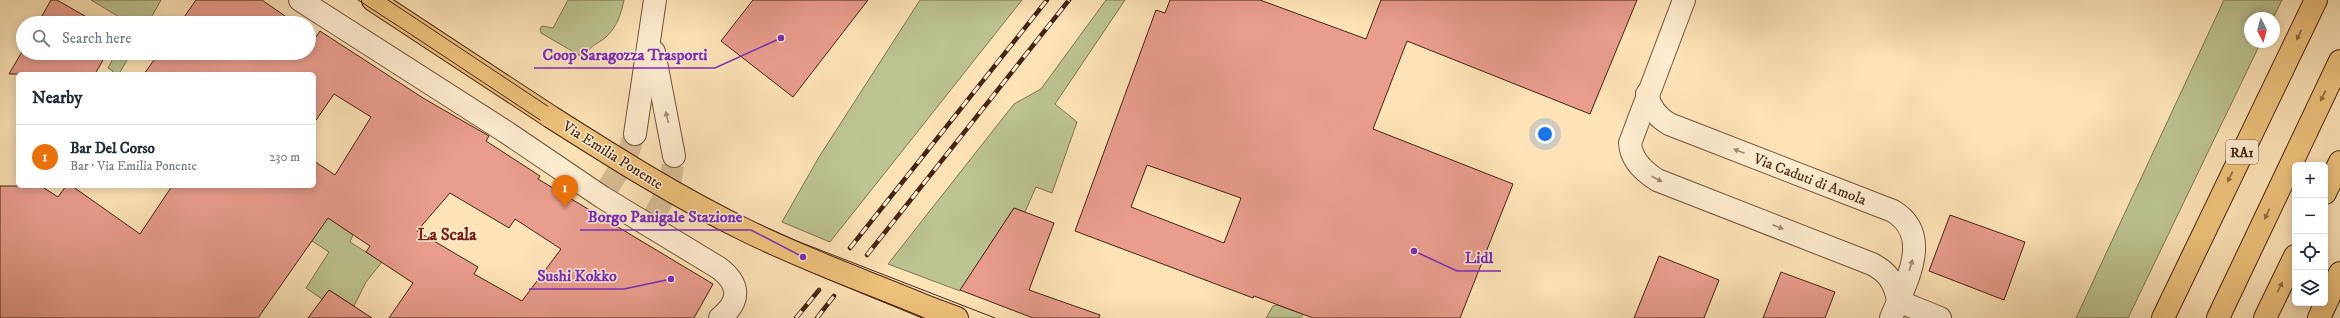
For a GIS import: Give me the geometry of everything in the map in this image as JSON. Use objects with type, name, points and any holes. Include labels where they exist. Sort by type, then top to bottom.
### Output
[{"type":"main road","name":"Via Emilia Ponente","points":[[373,0],[551,117],[664,188],[720,218],[803,257],[956,318]]},
{"type":"main road","name":"RA1","points":[[2166,312],[2316,0]]},
{"type":"main road","points":[[2218,318],[2340,61]]},
{"type":"main road","points":[[2328,187],[2340,162]]},
{"type":"main road","points":[[2265,318],[2292,262]]},
{"type":"main road","points":[[2319,318],[2340,273]]},
{"type":"street","points":[[300,0],[506,132],[604,193],[651,220],[728,274],[736,289],[735,298],[732,307],[720,318]]},
{"type":"street","points":[[635,134],[655,0]]},
{"type":"street","points":[[1684,0],[1647,94],[1630,143],[1631,152],[1634,159],[1648,174],[1657,180],[1872,264],[1887,273],[1892,281],[1894,310],[1940,318]]},
{"type":"street","points":[[650,29],[674,156]]},
{"type":"street","name":"Via Caduti di Amola","points":[[1647,94],[1652,107],[1660,118],[1669,124],[1893,211],[1905,219],[1911,230],[1915,246],[1910,269],[1894,310]]},
{"type":"green space","points":[[91,0],[161,0],[152,16],[117,16]]},
{"type":"green space","points":[[568,0],[624,0],[616,25],[606,37],[591,47],[584,58],[541,33],[540,29],[542,26],[553,28]]},
{"type":"green space","points":[[920,0],[1022,0],[830,242],[782,222],[819,157]]},
{"type":"green space","points":[[1106,0],[1125,0],[1055,104],[1077,122],[1052,193],[1036,187],[1025,212],[1014,208],[960,291],[888,264],[1014,104],[1041,89]]},
{"type":"green space","points":[[2224,0],[2282,0],[2276,12],[2244,12],[2244,48],[2258,48],[2128,318],[2076,318]]},
{"type":"green space","points":[[112,60],[127,60],[120,72],[112,72],[108,68]]},
{"type":"green space","points":[[308,204],[353,235],[350,242],[382,262],[366,282],[354,306],[329,290],[322,299],[306,288],[329,252],[312,241]]},
{"type":"green space","points":[[1277,305],[1303,314],[1301,318],[1266,318],[1273,306]]},
{"type":"building","points":[[51,0],[57,0],[85,16],[42,16]]},
{"type":"building","points":[[196,0],[262,0],[285,16],[185,16]]},
{"type":"building","points":[[753,0],[868,0],[793,97],[721,41]]},
{"type":"building","points":[[1170,0],[1260,0],[1366,39],[1381,0],[1637,0],[1590,114],[1407,41],[1373,129],[1513,184],[1460,318],[1313,318],[1254,296],[1253,298],[1075,231],[1156,10],[1165,13]],"holes":[[[1147,165],[1241,198],[1224,243],[1131,207]]]},
{"type":"building","points":[[320,31],[423,98],[489,136],[486,141],[540,176],[538,179],[713,284],[694,318],[389,318],[413,283],[366,252],[370,246],[328,218],[258,318],[0,318],[0,186],[16,186],[16,188],[44,188],[58,197],[65,188],[75,188],[140,234],[171,188],[316,188],[316,162],[335,175],[371,117],[334,94],[316,120],[316,72],[145,72],[154,60],[316,60],[316,37]],"holes":[[[450,193],[509,228],[515,219],[561,249],[522,301],[474,274],[478,267],[417,231]]]},
{"type":"building","points":[[17,60],[103,60],[96,72],[16,72],[16,74],[9,74]]},
{"type":"building","points":[[1014,208],[1054,223],[1029,290],[1100,315],[1099,318],[1033,318],[960,290]]},
{"type":"building","points":[[1950,215],[2025,242],[2004,300],[1929,271]]},
{"type":"building","points":[[1659,256],[1719,280],[1704,318],[1634,318]]},
{"type":"building","points":[[1781,272],[1835,292],[1825,318],[1763,318]]},
{"type":"building","points":[[329,290],[372,318],[308,318]]},
{"type":"tunnel","points":[[607,189],[625,161],[635,134]]},
{"type":"tunnel","points":[[654,216],[670,186],[674,156]]},
{"type":"tram line","points":[[358,0],[608,164],[693,215],[777,257],[922,318]]},
{"type":"tram line","points":[[388,0],[555,111],[696,196],[797,241],[995,318]]},
{"type":"railway","points":[[850,248],[1047,0]]},
{"type":"railway","points":[[867,255],[1069,0]]},
{"type":"railway","points":[[796,318],[819,290]]},
{"type":"railway","points":[[817,318],[834,296]]},
{"type":"place","name":"Coop Saragozza Trasporti","points":[[781,38]]},
{"type":"place","name":"Bar Del Corso","points":[[565,208]]},
{"type":"place","name":"Lidl","points":[[1414,251]]},
{"type":"place","name":"Borgo Panigale Stazione","points":[[803,257]]},
{"type":"place","name":"Sushi Kokko","points":[[671,279]]},
{"type":"district","name":"La Scala","points":[[447,234]]}]
